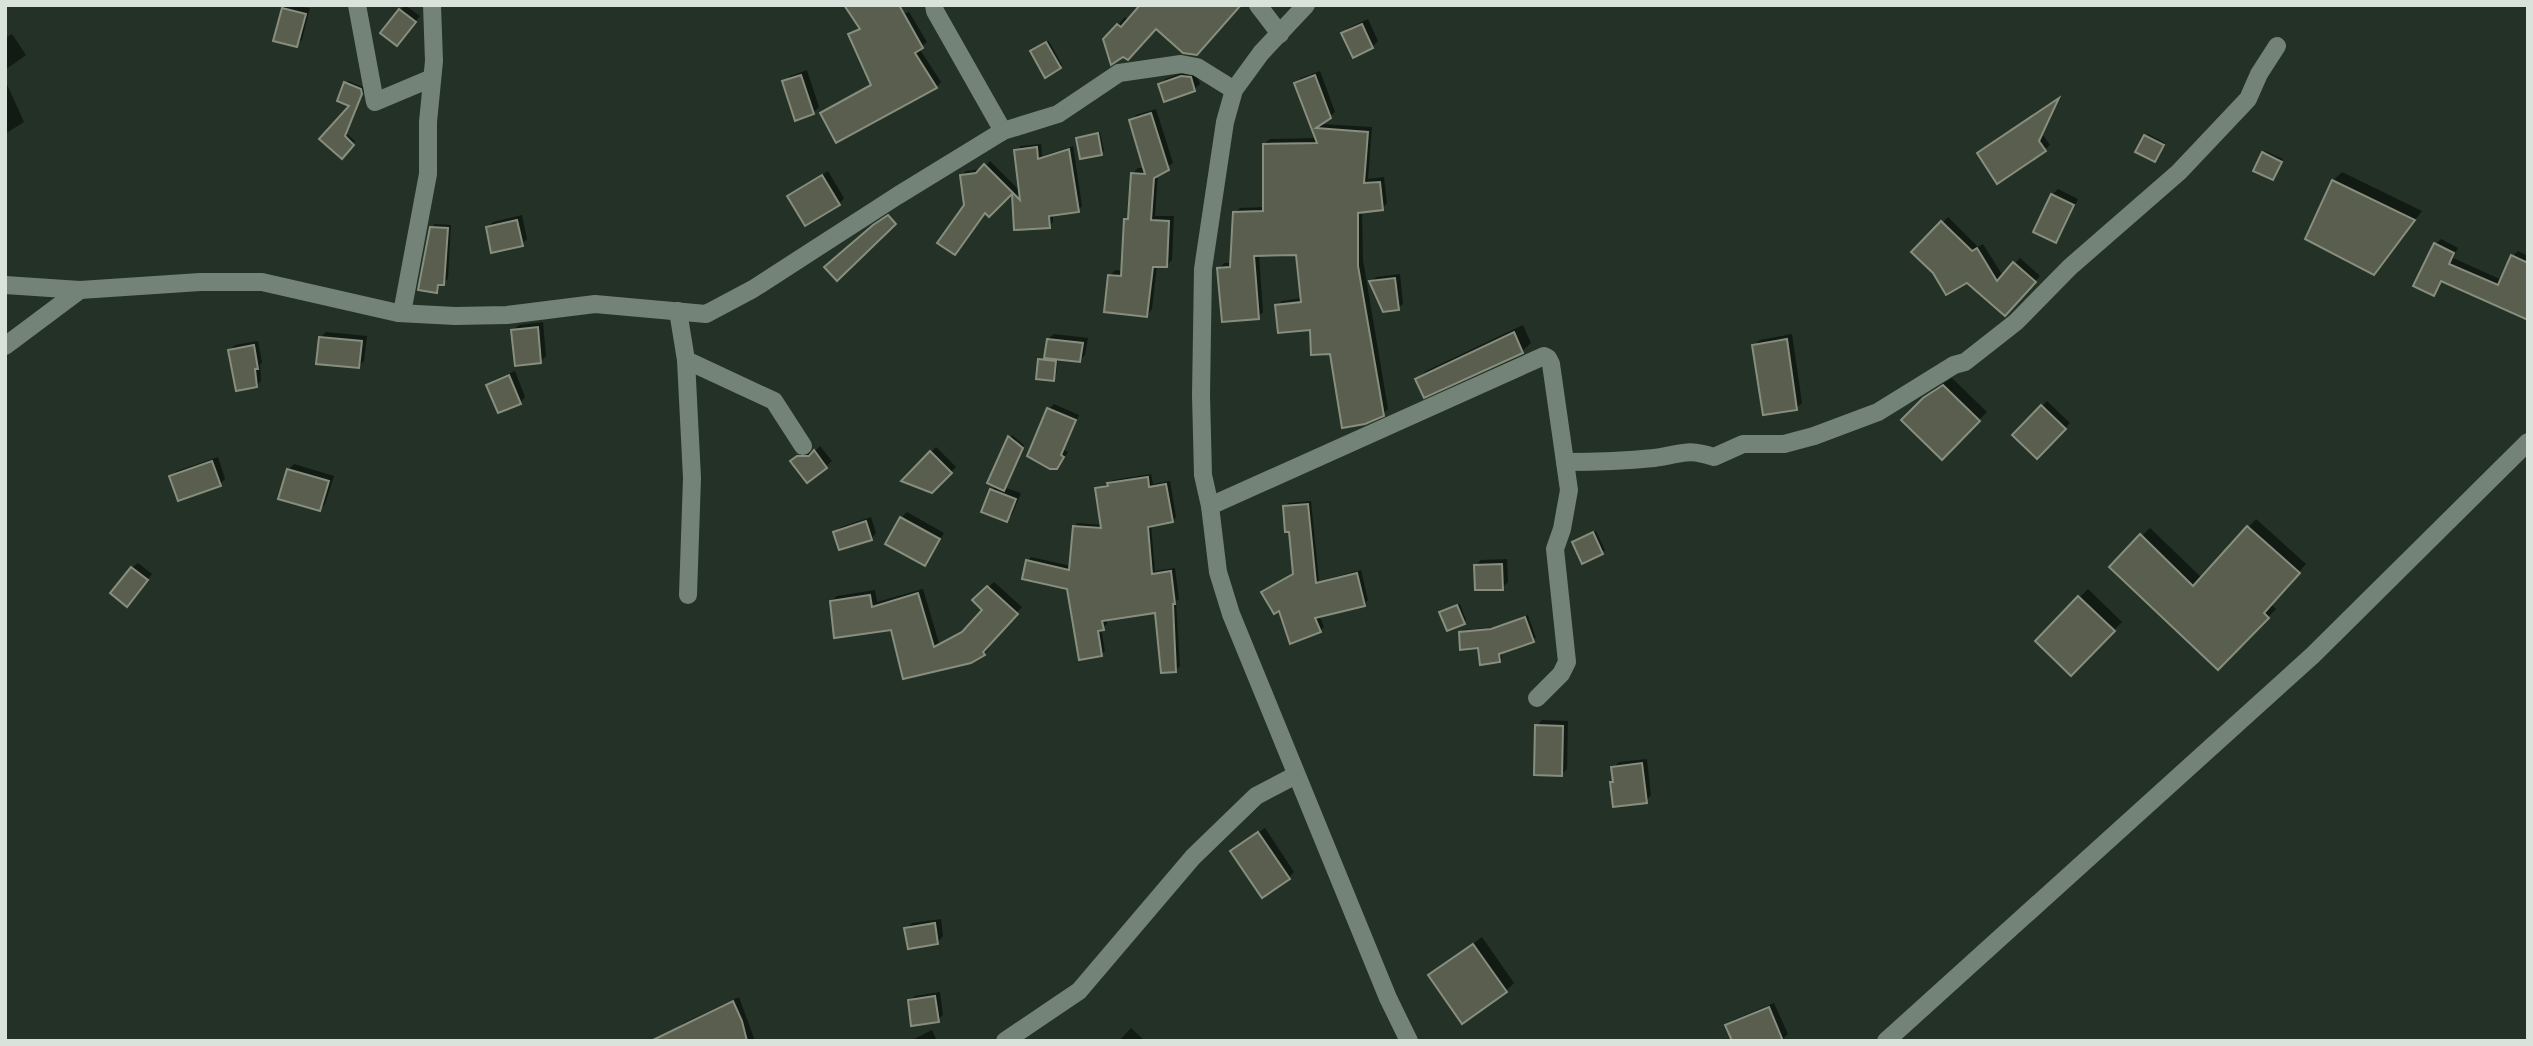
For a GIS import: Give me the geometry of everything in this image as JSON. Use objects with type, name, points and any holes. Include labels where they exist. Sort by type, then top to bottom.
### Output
[{"type":"street","points":[[357,5],[375,102],[432,78]]},
{"type":"street","points":[[402,313],[428,174],[432,5]]},
{"type":"street","points":[[934,5],[1003,131]]},
{"type":"street","points":[[1258,5],[1280,34]]},
{"type":"street","points":[[1306,5],[1261,53],[1234,90],[1225,122],[1203,269],[1203,475],[1210,506],[1218,572],[1227,603],[1388,998],[1409,1041]]},
{"type":"street","points":[[1565,462],[1658,458],[1686,451],[1697,451],[1714,457],[1743,444],[1797,442],[1878,412],[1954,365],[1965,362],[2016,321],[2070,267],[2179,172],[2248,99],[2259,74],[2277,46]]},
{"type":"street","points":[[5,285],[80,290],[200,282],[262,282],[402,313],[507,315],[595,304],[706,314],[753,289],[1003,131],[1059,114],[1119,73],[1181,64],[1197,67],[1234,90]]},
{"type":"street","points":[[5,346],[80,290]]},
{"type":"street","points":[[678,311],[686,360],[692,478],[688,595]]},
{"type":"street","points":[[1210,506],[1544,356],[1548,358],[1565,462],[1568,503],[1555,549],[1567,662],[1561,674],[1537,698]]},
{"type":"street","points":[[686,360],[774,401],[803,446]]},
{"type":"street","points":[[1886,1041],[2313,655],[2528,442]]},
{"type":"street","points":[[1004,1041],[1079,991],[1192,857],[1256,796],[1296,775]]},
{"type":"building","points":[[844,5],[899,5],[923,48],[915,53],[937,88],[836,143],[820,113],[871,85],[848,34],[860,29]]},
{"type":"building","points":[[1140,5],[1241,5],[1197,55],[1183,53],[1156,29],[1128,60],[1123,57],[1111,65],[1103,39],[1117,24],[1121,27]]},
{"type":"building","points":[[282,8],[306,14],[297,47],[273,41]]},
{"type":"building","points":[[399,9],[416,22],[397,46],[380,33]]},
{"type":"building","points":[[1362,24],[1373,48],[1353,58],[1341,33]]},
{"type":"building","points":[[1046,42],[1061,68],[1045,78],[1030,51]]},
{"type":"building","points":[[801,75],[814,114],[795,121],[782,81]]},
{"type":"building","points":[[1315,75],[1331,118],[1316,128],[1368,132],[1364,183],[1380,182],[1383,210],[1358,213],[1358,266],[1384,416],[1365,424],[1342,428],[1330,354],[1311,355],[1310,330],[1278,333],[1275,305],[1301,302],[1296,255],[1254,256],[1259,319],[1222,322],[1217,268],[1230,267],[1233,212],[1263,211],[1263,144],[1317,143],[1294,83]]},
{"type":"building","points":[[1181,76],[1191,77],[1195,91],[1164,102],[1158,84]]},
{"type":"building","points":[[344,82],[361,89],[362,94],[345,136],[354,145],[342,159],[319,139],[349,106],[337,101]]},
{"type":"building","points":[[2059,98],[2039,141],[2046,151],[1997,184],[1977,153]]},
{"type":"building","points":[[1151,113],[1169,170],[1154,178],[1151,220],[1169,221],[1167,267],[1153,267],[1147,317],[1104,312],[1108,275],[1121,276],[1124,219],[1128,219],[1131,173],[1145,174],[1129,120]]},
{"type":"building","points":[[1098,133],[1102,155],[1080,159],[1076,138]]},
{"type":"building","points":[[2144,135],[2164,145],[2155,162],[2135,152]]},
{"type":"building","points":[[1037,147],[1038,159],[1069,149],[1079,212],[1049,216],[1050,228],[1014,230],[1012,194],[989,217],[985,213],[955,255],[937,243],[964,205],[960,175],[976,173],[984,164],[1020,200],[1014,150]]},
{"type":"building","points":[[2262,152],[2282,162],[2273,180],[2253,171]]},
{"type":"building","points":[[822,175],[840,205],[805,226],[787,196]]},
{"type":"building","points":[[2332,180],[2415,220],[2374,275],[2305,239]]},
{"type":"building","points":[[2051,194],[2074,205],[2056,243],[2033,232]]},
{"type":"building","points":[[888,215],[896,224],[837,281],[824,267]]},
{"type":"building","points":[[517,220],[523,246],[491,253],[486,227]]},
{"type":"building","points":[[1941,221],[1972,251],[1977,248],[1997,281],[2013,262],[2036,282],[2005,316],[1967,283],[1946,295],[1933,273],[1911,252]]},
{"type":"building","points":[[430,227],[448,228],[444,285],[438,285],[437,293],[418,290]]},
{"type":"building","points":[[2434,243],[2454,253],[2449,264],[2498,285],[2511,255],[2528,263],[2528,320],[2441,281],[2434,296],[2413,286]]},
{"type":"building","points":[[1395,278],[1399,310],[1383,312],[1369,281]]},
{"type":"building","points":[[538,327],[541,363],[515,366],[511,330]]},
{"type":"building","points":[[1514,332],[1523,353],[1424,398],[1415,379]]},
{"type":"building","points":[[319,337],[362,341],[359,368],[316,364]]},
{"type":"building","points":[[1047,339],[1083,343],[1080,362],[1044,358]]},
{"type":"building","points":[[1787,339],[1797,410],[1763,415],[1752,345]]},
{"type":"building","points":[[254,345],[258,369],[255,369],[257,387],[236,391],[228,350]]},
{"type":"building","points":[[1038,359],[1056,361],[1054,381],[1036,379]]},
{"type":"building","points":[[509,375],[521,404],[498,413],[486,385]]},
{"type":"building","points":[[1943,385],[1980,421],[1942,460],[1901,420],[1923,398]]},
{"type":"building","points":[[2041,405],[2066,429],[2037,459],[2012,435]]},
{"type":"building","points":[[1047,408],[1076,420],[1061,455],[1064,457],[1057,469],[1050,469],[1027,456]]},
{"type":"building","points":[[1008,436],[1023,448],[1004,491],[987,483]]},
{"type":"building","points":[[814,450],[827,468],[807,483],[790,461],[797,456],[809,456]]},
{"type":"building","points":[[930,451],[952,473],[932,493],[901,481]]},
{"type":"building","points":[[212,461],[221,486],[178,501],[169,476]]},
{"type":"building","points":[[287,469],[329,481],[320,511],[278,499]]},
{"type":"building","points":[[1148,477],[1149,487],[1166,484],[1173,522],[1148,527],[1152,574],[1171,571],[1175,604],[1176,672],[1161,673],[1155,613],[1102,621],[1104,630],[1098,631],[1102,656],[1079,660],[1067,589],[1022,579],[1026,560],[1069,570],[1073,526],[1101,528],[1095,488],[1108,486],[1107,483]]},
{"type":"building","points":[[990,489],[1016,499],[1007,522],[981,512]]},
{"type":"building","points":[[1308,504],[1316,583],[1357,573],[1365,606],[1315,618],[1321,632],[1290,644],[1279,611],[1274,614],[1261,592],[1293,574],[1289,532],[1285,532],[1283,506]]},
{"type":"building","points":[[900,517],[940,539],[925,566],[885,544]]},
{"type":"building","points":[[866,521],[872,540],[839,550],[833,532]]},
{"type":"building","points":[[2247,526],[2300,573],[2264,613],[2269,618],[2218,670],[2109,567],[2140,534],[2193,586]]},
{"type":"building","points":[[1593,532],[1603,554],[1582,564],[1572,542]]},
{"type":"building","points":[[1502,564],[1503,590],[1475,590],[1474,565]]},
{"type":"building","points":[[131,567],[148,580],[127,607],[110,593]]},
{"type":"building","points":[[987,586],[1018,614],[983,652],[985,655],[971,663],[903,679],[891,630],[834,638],[830,601],[870,595],[872,607],[918,593],[934,647],[962,632],[982,610],[972,600]]},
{"type":"building","points":[[2078,596],[2115,631],[2071,676],[2035,641]]},
{"type":"building","points":[[1457,605],[1465,624],[1447,631],[1439,612]]},
{"type":"building","points":[[1525,617],[1534,642],[1499,654],[1500,662],[1480,665],[1478,648],[1460,650],[1459,632],[1491,629]]},
{"type":"building","points":[[1535,725],[1563,726],[1562,776],[1534,775]]},
{"type":"building","points":[[1642,763],[1647,803],[1613,807],[1611,767]]},
{"type":"building","points":[[1258,832],[1290,879],[1262,898],[1230,851]]},
{"type":"building","points":[[935,923],[938,944],[908,949],[904,928]]},
{"type":"building","points":[[1473,944],[1507,992],[1462,1024],[1428,975]]},
{"type":"building","points":[[935,996],[939,1022],[911,1026],[908,1000]]},
{"type":"building","points":[[733,1001],[747,1041],[651,1041]]},
{"type":"building","points":[[1769,1007],[1783,1041],[1732,1041],[1725,1025]]}]
